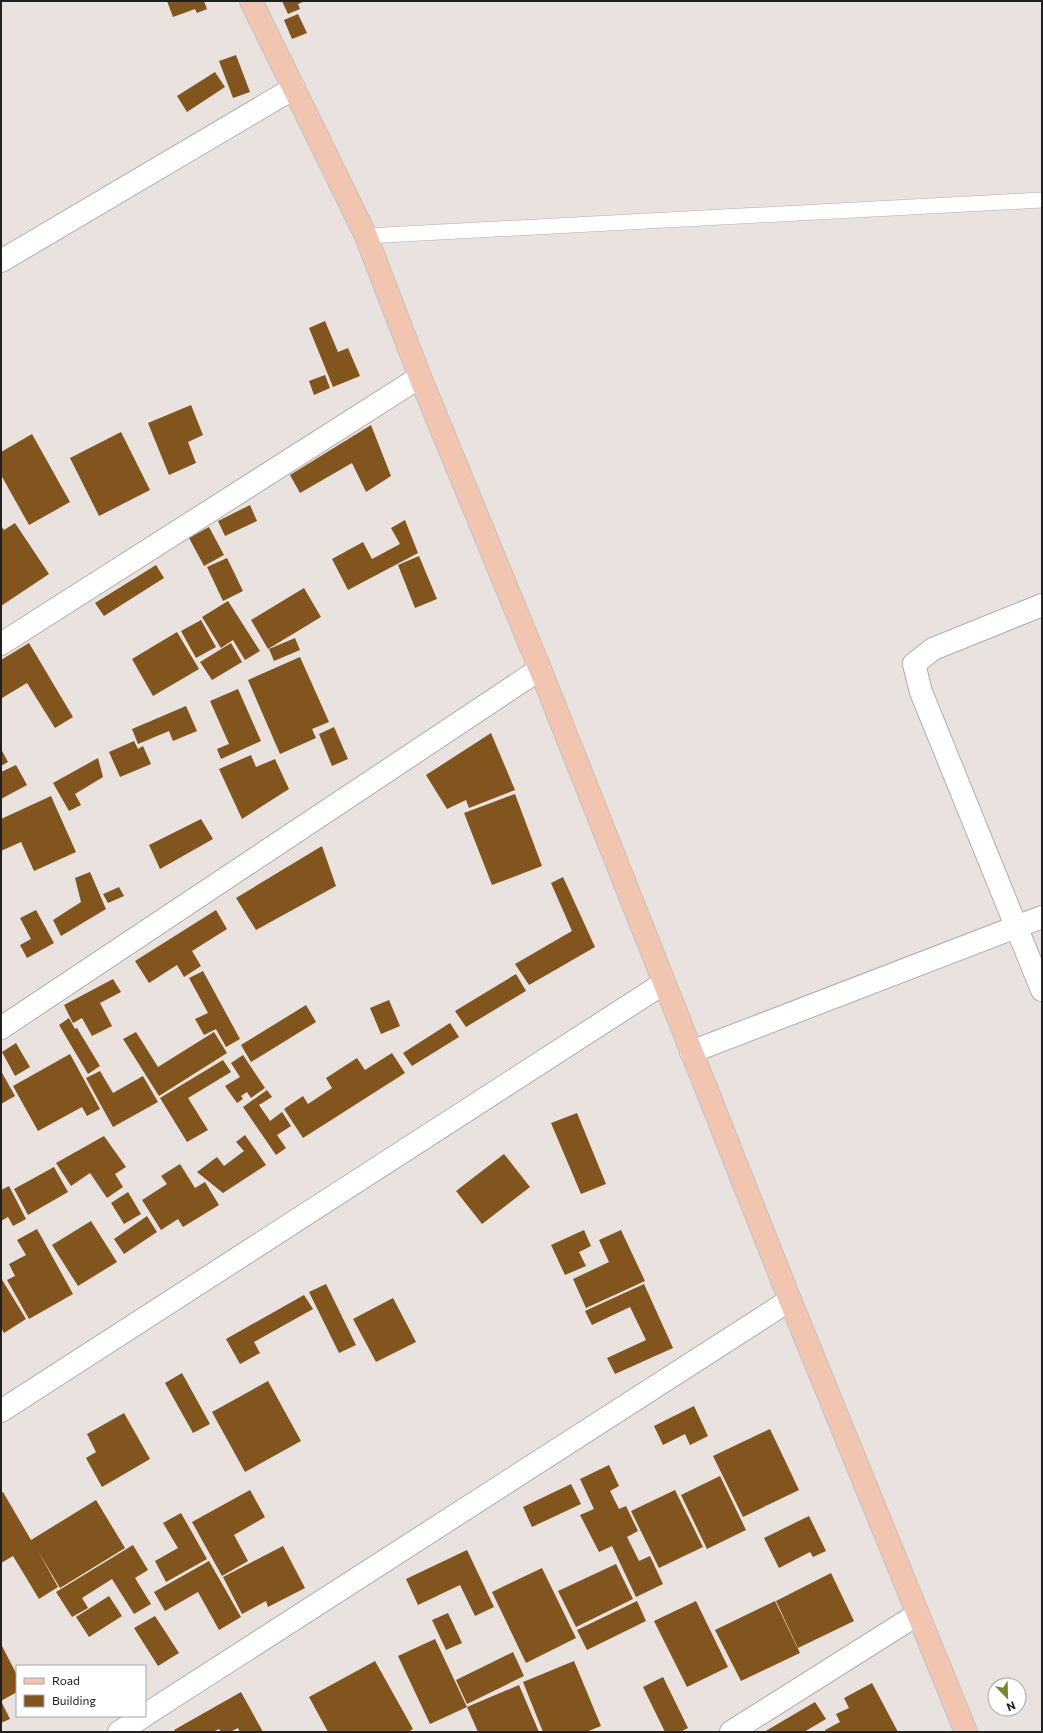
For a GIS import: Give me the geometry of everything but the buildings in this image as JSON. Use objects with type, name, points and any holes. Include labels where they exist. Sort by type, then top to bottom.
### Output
[{"type":"main road","points":[[251,1],[366,236],[420,377],[540,669],[790,1300],[966,1732]]},
{"type":"street","points":[[1,261],[294,88]]},
{"type":"street","points":[[1,644],[420,377]]},
{"type":"street","points":[[1042,605],[933,649],[914,664],[922,692],[1042,990]]},
{"type":"street","points":[[1,1028],[540,669]]},
{"type":"street","points":[[691,1052],[1042,917]]},
{"type":"street","points":[[1,1411],[664,983]]},
{"type":"street","points":[[146,1715],[790,1300]]},
{"type":"street","points":[[731,1732],[918,1614]]},
{"type":"street","points":[[119,1732],[142,1717]]},
{"type":"lane","points":[[366,236],[1042,200]]}]
